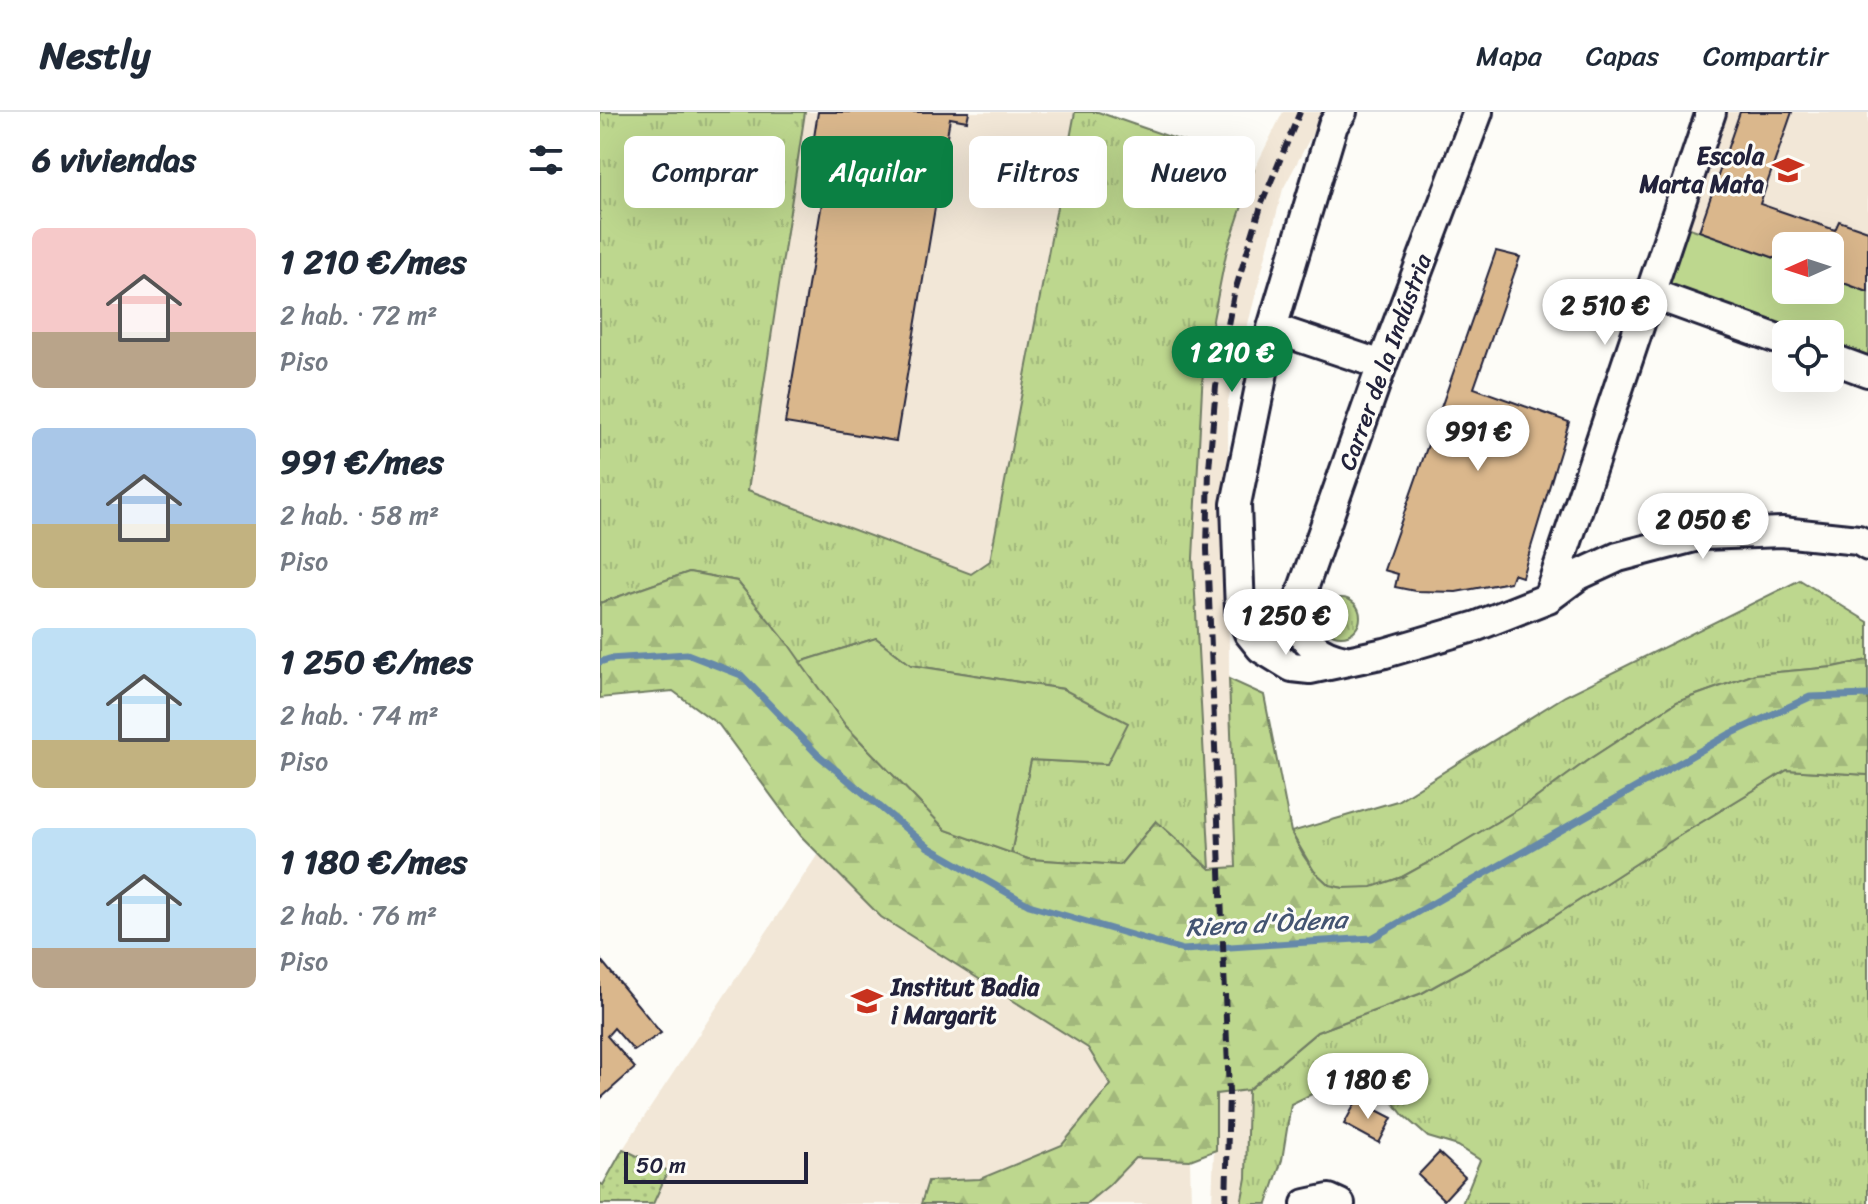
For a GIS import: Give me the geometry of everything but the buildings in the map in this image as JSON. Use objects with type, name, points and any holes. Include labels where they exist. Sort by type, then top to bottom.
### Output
[{"type":"street","points":[[1342,112],[1333,125],[1272,328],[1236,504],[1240,611],[1249,633],[1261,648],[1280,662],[1310,669],[1385,653],[1477,626],[1548,598],[1579,575],[1618,557],[1702,535],[1782,532],[1865,536]]},
{"type":"street","name":"Carrer de la Indústria","points":[[1294,614],[1382,365],[1478,112]]},
{"type":"street","points":[[1548,598],[1711,112]]},
{"type":"street","points":[[1650,293],[1772,337]]},
{"type":"street","points":[[1272,328],[1382,365]]},
{"type":"street","points":[[1844,363],[1868,372]]},
{"type":"street","points":[[1249,633],[1270,635],[1280,631],[1294,614]]},
{"type":"street","points":[[1294,614],[1301,634],[1316,649],[1346,660]]},
{"type":"street","points":[[1307,1203],[1329,1199],[1340,1204]]},
{"type":"shaded area","points":[[805,112],[1075,112],[1070,136],[969,136],[969,208],[1057,208],[990,561],[971,574],[748,490],[801,139],[801,208],[953,208],[953,136],[801,136]]},
{"type":"shaded area","points":[[1283,112],[1324,112],[1283,189],[1228,401],[1229,679],[1237,867],[1210,869],[1193,558],[1203,370],[1226,254],[1241,208],[1255,208],[1255,168]]},
{"type":"shaded area","name":"Escola Marta Mata","points":[[1727,112],[1868,112],[1868,292],[1844,263],[1844,232],[1772,232],[1772,257],[1687,227]]},
{"type":"shaded area","name":"Institut Badia i Margarit","points":[[818,854],[881,917],[1088,1048],[1111,1085],[1062,1145],[980,1179],[929,1181],[921,1204],[653,1204],[668,1171],[623,1149]]},
{"type":"shaded area","points":[[1248,1090],[1246,1178],[1241,1204],[1212,1204],[1216,1094]]},
{"type":"shaded area","points":[[1135,1158],[1190,1160],[1191,1204],[1086,1204]]},
{"type":"green space","points":[[600,112],[805,112],[748,490],[971,574],[990,561],[1057,208],[1107,208],[1107,136],[1070,136],[1075,112],[1098,112],[1167,136],[1123,136],[1123,208],[1241,208],[1226,254],[1203,370],[1193,558],[1210,869],[1156,821],[1120,865],[1028,859],[1011,853],[1031,760],[1106,764],[1064,689],[911,665],[876,638],[800,662],[737,581],[689,572],[600,603]]},
{"type":"green space","points":[[1687,227],[1772,257],[1772,304],[1844,304],[1844,283],[1868,292],[1868,362],[1844,353],[1844,320],[1772,320],[1772,328],[1663,289]]},
{"type":"green space","points":[[689,572],[737,581],[789,645],[846,726],[946,830],[1028,859],[1120,865],[1156,821],[1210,869],[1236,867],[1229,679],[1264,695],[1291,832],[1314,871],[1329,885],[1343,888],[1372,887],[1402,877],[1532,801],[1677,702],[1755,674],[1834,667],[1868,660],[1868,775],[1787,770],[1516,941],[1422,993],[1317,1032],[1248,1090],[1216,1094],[1216,1150],[1190,1160],[1135,1158],[1086,1204],[921,1204],[928,1181],[980,1179],[1062,1145],[1111,1085],[1088,1048],[881,917],[801,836],[719,725],[673,691],[600,698],[600,603]]},
{"type":"green space","points":[[1800,580],[1868,622],[1868,660],[1834,667],[1755,674],[1677,702],[1532,801],[1402,877],[1372,888],[1329,885],[1314,871],[1291,832],[1397,801],[1565,696]]},
{"type":"green space","points":[[1341,598],[1355,603],[1360,617],[1355,631],[1341,636],[1327,631],[1322,617],[1327,603]]},
{"type":"green space","points":[[876,638],[911,665],[1063,689],[1128,723],[1107,764],[1031,760],[1011,853],[946,830],[846,726],[800,662]]},
{"type":"green space","points":[[1787,770],[1868,775],[1868,1204],[1462,1204],[1480,1160],[1458,1146],[1428,1137],[1403,1115],[1383,1089],[1347,1077],[1291,1104],[1282,1160],[1267,1204],[1241,1204],[1246,1178],[1248,1090],[1317,1032],[1422,993],[1516,941]]},
{"type":"green space","points":[[623,1149],[668,1171],[653,1204],[600,1204],[600,1183],[603,1185]]},
{"type":"waterway","name":"Riera d'Òdena","points":[[600,662],[687,654],[741,675],[817,754],[928,847],[1029,905],[1183,950],[1372,938],[1728,735],[1810,697],[1868,695]]},
{"type":"railway","points":[[1226,1204],[1229,1093],[1207,549],[1209,469],[1216,386],[1234,294],[1262,203],[1300,112]]},
{"type":"place","name":"Escola Marta Mata","points":[[1788,170]]},
{"type":"place","name":"Institut Badia i Margarit","points":[[867,1001]]}]
